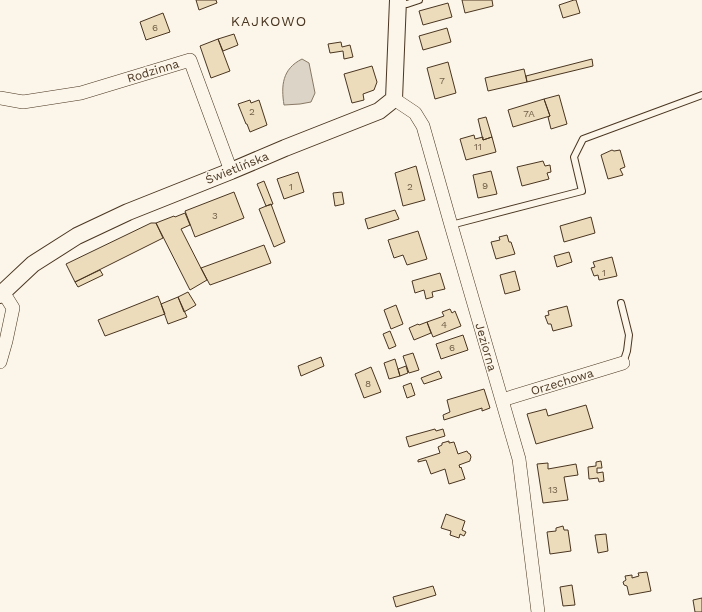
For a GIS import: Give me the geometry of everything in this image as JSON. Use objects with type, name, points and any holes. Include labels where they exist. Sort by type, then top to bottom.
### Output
[{"type":"street","points":[[394,99],[398,2]]},
{"type":"street","name":"Rodzinna","points":[[0,98],[24,102],[81,93],[190,60],[231,171]]},
{"type":"street","name":"Świetlińska","points":[[2,294],[33,264],[77,236],[128,212],[378,111],[394,99]]},
{"type":"street","name":"Jeziorna","points":[[394,99],[415,113],[423,126],[519,459],[538,612]]},
{"type":"street","points":[[0,362],[13,308],[2,294]]},
{"type":"street","name":"Orzechowa","points":[[502,400],[623,363]]},
{"type":"lane","points":[[398,2],[407,4],[419,0]]},
{"type":"lane","points":[[451,226],[582,191],[574,157],[583,139],[702,95]]},
{"type":"lane","points":[[621,303],[629,335],[623,363]]},
{"type":"shaded area","points":[[302,59],[309,63],[315,93],[311,102],[284,105],[284,79],[290,68]]},
{"type":"building","points":[[196,0],[216,0],[217,3],[199,10]]},
{"type":"building","points":[[462,0],[492,0],[493,6],[465,13]]},
{"type":"building","points":[[576,0],[580,13],[563,18],[559,5]]},
{"type":"building","points":[[448,3],[452,17],[423,25],[419,11]]},
{"type":"building","points":[[163,13],[170,32],[146,40],[140,22]]},
{"type":"building","points":[[447,28],[451,42],[423,50],[419,36]]},
{"type":"building","points":[[234,34],[238,45],[223,51],[218,39]]},
{"type":"building","points":[[218,39],[230,71],[211,78],[200,46]]},
{"type":"building","points":[[341,42],[342,47],[350,45],[353,57],[344,59],[343,51],[330,53],[328,44]]},
{"type":"building","points":[[592,59],[593,66],[527,82],[526,76]]},
{"type":"building","points":[[448,62],[456,93],[435,99],[427,68]]},
{"type":"building","points":[[372,66],[377,82],[374,90],[363,94],[364,100],[352,103],[344,74]]},
{"type":"building","points":[[524,69],[527,82],[488,91],[485,78]]},
{"type":"building","points":[[559,95],[567,124],[551,129],[548,117],[550,116],[544,99]]},
{"type":"building","points":[[544,99],[550,116],[513,127],[508,110]]},
{"type":"building","points":[[250,100],[251,103],[259,100],[267,125],[250,132],[238,104]]},
{"type":"building","points":[[486,117],[492,137],[483,140],[478,119]]},
{"type":"building","points":[[474,135],[475,139],[483,137],[483,140],[492,137],[496,152],[466,160],[460,139]]},
{"type":"building","points":[[612,150],[620,150],[625,167],[620,169],[623,175],[608,179],[601,155]]},
{"type":"building","points":[[543,161],[545,166],[550,165],[551,172],[547,173],[549,179],[522,186],[517,167]]},
{"type":"building","points":[[416,166],[425,200],[403,206],[395,173]]},
{"type":"building","points":[[491,171],[497,194],[478,198],[473,175]]},
{"type":"building","points":[[298,172],[304,192],[284,199],[277,179]]},
{"type":"building","points":[[264,181],[273,204],[266,206],[257,184]]},
{"type":"building","points":[[234,192],[244,218],[195,237],[185,211]]},
{"type":"building","points":[[342,192],[344,204],[335,206],[333,193]]},
{"type":"building","points":[[271,204],[285,242],[274,247],[259,209]]},
{"type":"building","points":[[395,210],[399,219],[368,229],[365,219]]},
{"type":"building","points":[[185,213],[190,225],[181,229],[207,280],[190,290],[156,223]]},
{"type":"building","points":[[591,217],[595,233],[564,242],[560,226]]},
{"type":"building","points":[[151,223],[156,223],[163,238],[75,282],[66,264]]},
{"type":"building","points":[[418,231],[427,259],[407,265],[403,255],[394,258],[388,240]]},
{"type":"building","points":[[507,235],[515,254],[496,259],[491,242],[500,240],[499,237]]},
{"type":"building","points":[[264,245],[271,263],[210,285],[201,268]]},
{"type":"building","points":[[569,252],[572,262],[557,267],[554,256]]},
{"type":"building","points":[[612,257],[617,276],[599,280],[598,275],[594,276],[591,268],[595,267],[593,262]]},
{"type":"building","points":[[100,270],[103,275],[78,287],[75,282]]},
{"type":"building","points":[[515,271],[520,290],[505,294],[500,275]]},
{"type":"building","points":[[440,273],[445,289],[432,292],[433,297],[426,299],[424,290],[415,293],[412,281]]},
{"type":"building","points":[[188,292],[196,305],[184,312],[178,297]]},
{"type":"building","points":[[158,296],[165,314],[105,336],[98,320]]},
{"type":"building","points":[[178,297],[187,317],[168,324],[161,304]]},
{"type":"building","points":[[396,305],[403,324],[391,329],[384,310]]},
{"type":"building","points":[[567,306],[572,326],[553,331],[551,324],[548,324],[545,316],[549,315],[548,311]]},
{"type":"building","points":[[450,309],[452,313],[455,311],[461,326],[433,337],[427,322],[444,316],[442,312]]},
{"type":"building","points":[[427,322],[431,333],[414,340],[409,328]]},
{"type":"building","points":[[390,331],[396,346],[389,349],[383,334]]},
{"type":"building","points":[[463,335],[468,350],[441,359],[436,344]]},
{"type":"building","points":[[413,353],[419,370],[409,373],[403,356]]},
{"type":"building","points":[[321,357],[324,366],[301,376],[298,366]]},
{"type":"building","points":[[395,359],[400,376],[389,379],[384,363]]},
{"type":"building","points":[[406,366],[408,373],[400,376],[398,369]]},
{"type":"building","points":[[371,367],[381,392],[364,398],[355,374]]},
{"type":"building","points":[[439,371],[442,378],[424,384],[421,378]]},
{"type":"building","points":[[411,383],[415,395],[407,398],[403,386]]},
{"type":"building","points":[[484,389],[490,408],[482,411],[482,408],[444,420],[443,415],[450,412],[447,400]]},
{"type":"building","points":[[586,405],[593,428],[536,444],[527,414],[546,409],[548,416]]},
{"type":"building","points":[[435,429],[436,431],[443,429],[445,436],[409,447],[406,437]]},
{"type":"building","points":[[449,441],[449,443],[454,442],[458,454],[467,451],[471,457],[470,461],[459,465],[465,479],[449,484],[445,469],[431,474],[426,460],[418,462],[418,460],[440,453],[438,447],[442,445],[442,443]]},
{"type":"building","points":[[601,461],[602,468],[597,468],[597,473],[603,472],[604,481],[599,482],[598,478],[589,479],[588,467],[596,466],[596,462]]},
{"type":"building","points":[[548,463],[548,469],[576,464],[578,475],[564,477],[568,500],[543,503],[537,464]]},
{"type":"building","points":[[446,514],[465,521],[462,530],[466,532],[464,536],[460,534],[459,538],[450,535],[451,531],[441,528]]},
{"type":"building","points":[[563,526],[564,530],[568,530],[571,551],[550,554],[547,532],[556,531],[556,528]]},
{"type":"building","points":[[606,534],[608,551],[598,553],[595,535]]},
{"type":"building","points":[[647,572],[651,591],[629,595],[627,586],[624,585],[623,582],[626,580],[625,576],[632,575],[632,578],[639,576],[638,573]]},
{"type":"building","points":[[572,585],[575,605],[563,606],[560,587]]},
{"type":"building","points":[[433,586],[436,595],[396,607],[393,597]]},
{"type":"building","points":[[702,598],[702,612],[695,612],[693,600]]},
{"type":"district","name":"KAJKOWO","points":[[269,21]]}]
